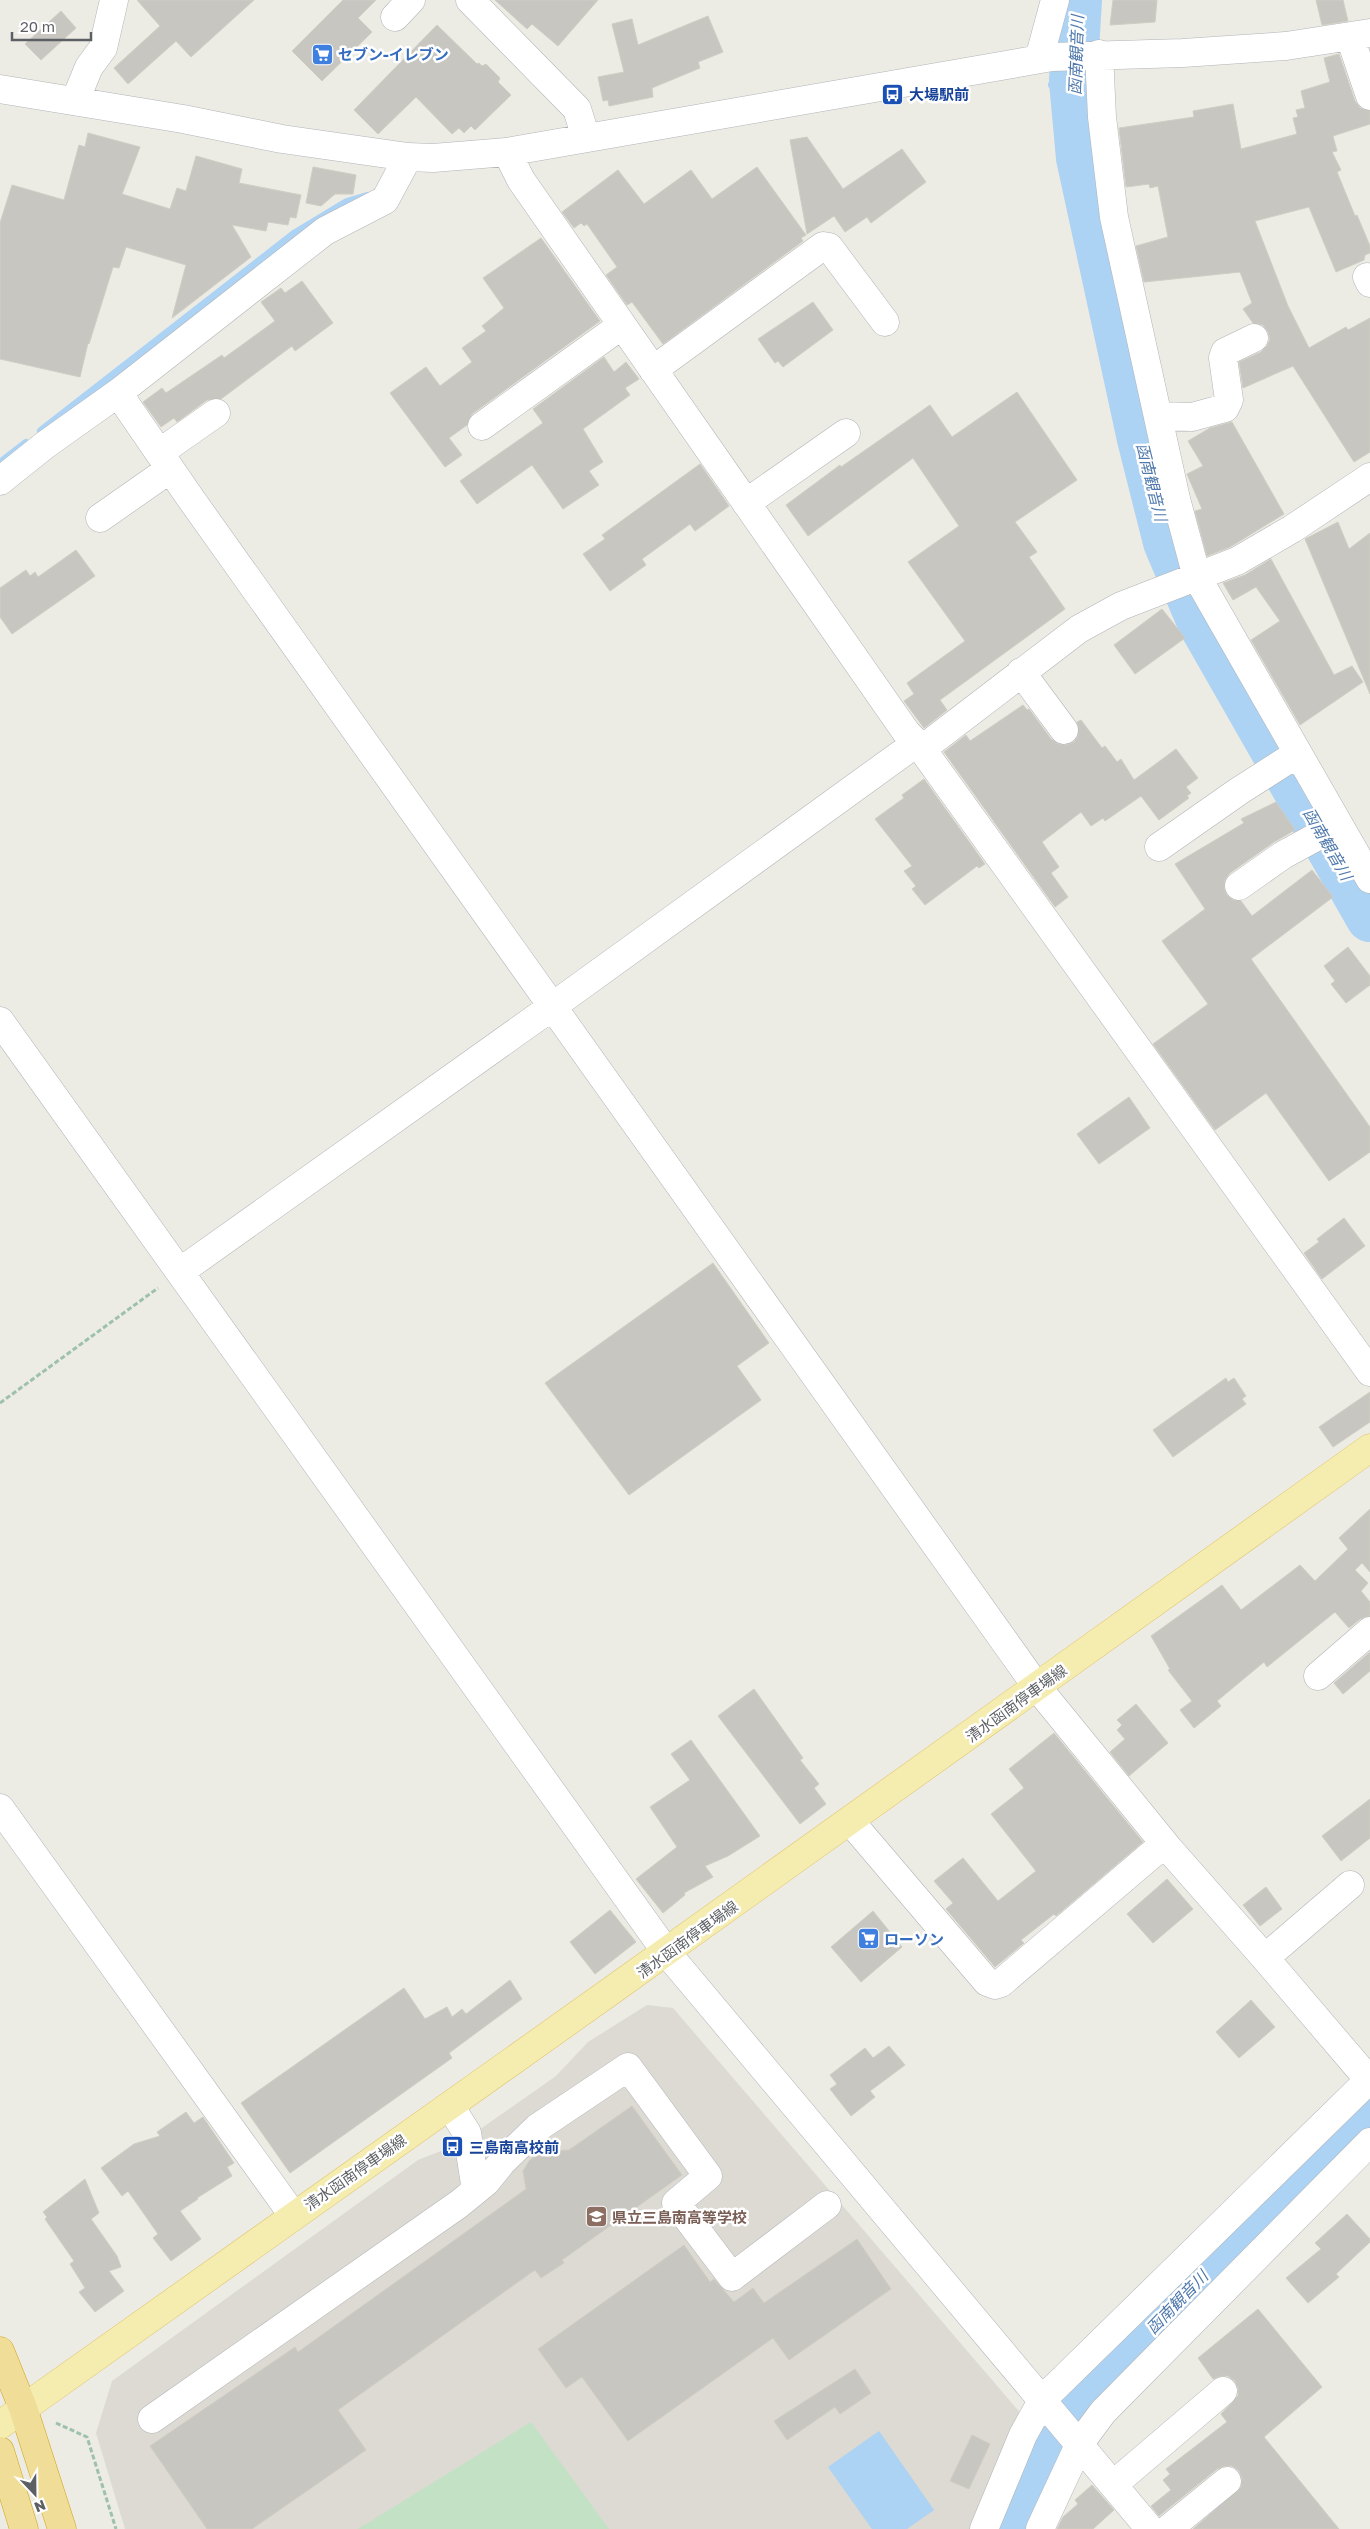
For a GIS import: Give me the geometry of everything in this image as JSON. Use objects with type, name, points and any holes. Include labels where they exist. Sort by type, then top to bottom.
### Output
[{"type":"highway","points":[[0,2352],[23,2408],[62,2529]]},
{"type":"highway","points":[[0,2452],[24,2529]]},
{"type":"main road","name":"清水函南停車場線","points":[[0,2425],[293,2215],[667,1953],[1370,1448]]},
{"type":"street","points":[[75,101],[89,67],[103,48],[114,0]]},
{"type":"street","points":[[470,0],[577,109],[586,138]]},
{"type":"street","points":[[1046,58],[1055,0]]},
{"type":"street","points":[[0,89],[183,119],[282,139],[408,157],[433,158],[507,152],[1046,58],[1286,46],[1360,35],[1370,96]]},
{"type":"street","points":[[1096,54],[1114,217],[1176,499],[1197,577],[1285,761],[1326,831],[1363,850],[1370,879]]},
{"type":"street","points":[[507,152],[521,180],[746,503],[918,746],[1370,1372]]},
{"type":"street","points":[[0,481],[45,445],[118,393],[325,231],[385,200],[408,157]]},
{"type":"street","points":[[653,370],[822,246],[829,248],[885,322]]},
{"type":"street","points":[[482,426],[622,326]]},
{"type":"street","points":[[1158,416],[1192,417],[1224,408],[1229,400],[1223,358],[1225,352],[1254,338]]},
{"type":"street","points":[[118,393],[164,461],[1037,1687],[1164,1844],[1369,2079],[1043,2399],[1023,2436],[984,2529]]},
{"type":"street","points":[[100,518],[216,413]]},
{"type":"street","points":[[746,503],[846,433]]},
{"type":"street","points":[[181,1271],[918,746],[1079,629],[1121,606],[1238,561],[1292,529],[1370,477]]},
{"type":"street","points":[[1021,672],[1064,730]]},
{"type":"street","points":[[1159,847],[1285,761]]},
{"type":"street","points":[[1238,886],[1326,831]]},
{"type":"street","points":[[0,1021],[181,1271],[667,1953],[1080,2443],[1150,2529]]},
{"type":"street","points":[[1318,1676],[1370,1631]]},
{"type":"street","points":[[0,1808],[293,2215]]},
{"type":"street","points":[[850,1821],[987,1982],[995,1985],[1001,1983],[1069,1927],[1164,1844]]},
{"type":"street","points":[[1265,1958],[1350,1885]]},
{"type":"street","points":[[152,2419],[476,2190],[537,2128],[628,2067],[708,2176],[676,2203],[732,2277],[827,2204]]},
{"type":"street","points":[[450,2106],[466,2133],[476,2190]]},
{"type":"street","points":[[1040,2529],[1080,2443],[1103,2412],[1370,2142]]},
{"type":"street","points":[[1114,2484],[1223,2391]]},
{"type":"street","points":[[1168,2529],[1227,2481]]},
{"type":"path","points":[[0,1403],[181,1271]]},
{"type":"path","points":[[23,2408],[88,2437],[116,2529]]},
{"type":"shaded area","name":"県立三島南高等学校","points":[[647,2005],[673,2008],[1023,2416],[973,2529],[125,2529],[96,2433],[112,2381],[418,2160],[459,2144],[556,2076],[588,2042]]},
{"type":"green space","points":[[531,2422],[609,2529],[358,2529]]},
{"type":"water","points":[[879,2431],[934,2510],[907,2529],[872,2529],[828,2467]]},
{"type":"building","points":[[137,0],[254,0],[191,57],[176,41],[128,84],[114,68],[160,26]]},
{"type":"building","points":[[343,0],[376,0],[358,18],[372,32],[322,81],[292,51]]},
{"type":"building","points":[[495,0],[598,0],[558,46],[532,24],[527,29]]},
{"type":"building","points":[[1113,0],[1157,0],[1155,22],[1110,25]]},
{"type":"building","points":[[1316,0],[1343,0],[1348,21],[1322,25]]},
{"type":"building","points":[[61,11],[76,28],[41,60],[25,44]]},
{"type":"building","points":[[708,16],[723,52],[698,62],[700,68],[652,88],[653,97],[609,106],[608,100],[603,101],[598,77],[624,72],[612,24],[632,19],[638,45]]},
{"type":"building","points":[[437,25],[477,64],[479,63],[482,66],[486,64],[500,78],[498,82],[511,95],[475,130],[471,126],[464,133],[459,128],[452,134],[416,97],[378,134],[354,110]]},
{"type":"building","points":[[1339,54],[1355,101],[1360,108],[1370,111],[1370,124],[1333,136],[1337,151],[1332,152],[1341,170],[1337,172],[1370,246],[1370,253],[1365,255],[1364,260],[1336,272],[1309,207],[1255,221],[1288,306],[1309,348],[1346,327],[1348,330],[1370,318],[1370,452],[1354,462],[1293,366],[1243,388],[1239,362],[1261,352],[1267,346],[1270,339],[1263,325],[1253,323],[1243,309],[1252,303],[1240,272],[1144,282],[1136,246],[1168,237],[1158,186],[1150,188],[1149,184],[1126,187],[1119,128],[1194,117],[1193,111],[1233,104],[1241,149],[1297,134],[1293,118],[1298,117],[1296,110],[1305,108],[1301,91],[1330,82],[1324,58]]},
{"type":"building","points":[[88,133],[140,147],[122,194],[170,209],[177,188],[186,191],[196,156],[242,169],[239,183],[301,195],[296,218],[290,217],[288,225],[268,222],[266,231],[232,225],[251,257],[172,318],[186,265],[126,247],[119,268],[113,267],[88,343],[80,377],[0,359],[0,223],[12,185],[64,200],[79,145],[85,147]]},
{"type":"building","points":[[807,137],[843,189],[902,149],[926,182],[871,223],[867,217],[845,232],[834,216],[807,234],[790,140]]},
{"type":"building","points":[[313,167],[356,175],[353,194],[335,194],[321,206],[306,203]]},
{"type":"building","points":[[757,167],[806,235],[801,238],[803,241],[663,344],[632,302],[627,305],[606,275],[617,267],[587,224],[584,226],[581,223],[574,228],[562,212],[618,170],[644,204],[691,170],[712,199]]},
{"type":"building","points":[[541,238],[600,321],[472,414],[467,425],[449,438],[462,455],[445,467],[390,393],[426,367],[440,386],[472,362],[462,348],[486,331],[482,326],[504,308],[483,278]]},
{"type":"building","points":[[302,281],[333,323],[295,351],[292,346],[221,399],[207,400],[177,422],[174,418],[161,427],[143,402],[162,388],[166,393],[222,355],[224,358],[275,321],[261,302],[281,288],[285,293]]},
{"type":"building","points":[[813,302],[833,330],[783,367],[778,361],[775,363],[758,339]]},
{"type":"building","points":[[604,357],[614,372],[626,362],[639,379],[625,388],[630,395],[583,429],[603,462],[589,471],[599,485],[563,509],[532,465],[477,504],[460,481],[543,423],[533,409]]},
{"type":"building","points":[[1017,392],[1077,480],[1015,522],[1037,552],[1029,557],[1065,609],[940,700],[947,710],[924,728],[904,701],[914,694],[907,683],[965,641],[908,562],[959,526],[913,458],[808,536],[786,505],[840,465],[841,467],[930,405],[952,437]]},
{"type":"building","points":[[1232,422],[1284,514],[1230,547],[1207,556],[1195,511],[1202,509],[1187,474],[1203,466],[1188,441],[1210,428]]},
{"type":"building","points":[[700,464],[729,506],[695,531],[690,524],[642,559],[646,565],[610,591],[583,554],[605,539],[602,535]]},
{"type":"building","points":[[1338,522],[1349,549],[1370,533],[1370,694],[1305,539]]},
{"type":"building","points":[[76,550],[95,576],[12,634],[0,617],[0,588],[26,570],[30,576],[35,572],[38,577]]},
{"type":"building","points":[[1271,559],[1334,675],[1352,666],[1363,682],[1300,725],[1251,640],[1280,621],[1256,587],[1233,600],[1223,583],[1245,575]]},
{"type":"building","points":[[1162,609],[1185,638],[1135,674],[1114,645]]},
{"type":"building","points":[[1023,705],[1027,710],[1029,709],[1051,739],[1058,744],[1066,745],[1074,742],[1078,736],[1077,722],[1081,720],[1102,748],[1105,746],[1117,762],[1121,759],[1134,780],[1176,749],[1198,778],[1186,787],[1191,793],[1187,796],[1189,798],[1159,820],[1141,796],[1105,821],[1103,818],[1091,826],[1081,812],[1042,842],[1059,867],[1051,873],[1068,897],[1055,907],[944,752],[966,735],[970,741]]},
{"type":"building","points":[[924,779],[985,864],[979,868],[977,866],[925,905],[912,889],[916,886],[904,871],[912,866],[875,819],[904,798],[902,795]]},
{"type":"building","points":[[1276,802],[1295,830],[1274,842],[1230,873],[1225,880],[1224,888],[1227,895],[1233,900],[1241,901],[1252,916],[1312,870],[1333,897],[1251,959],[1370,1127],[1370,1152],[1329,1181],[1266,1093],[1215,1130],[1153,1044],[1208,1004],[1162,941],[1205,909],[1175,864],[1244,823],[1241,819]]},
{"type":"building","points":[[1348,947],[1370,976],[1370,985],[1346,1003],[1331,984],[1335,981],[1324,966]]},
{"type":"building","points":[[1129,1097],[1150,1128],[1099,1164],[1077,1134]]},
{"type":"building","points":[[1344,1218],[1365,1246],[1322,1279],[1304,1253],[1319,1242],[1317,1239]]},
{"type":"building","points":[[713,1263],[769,1343],[737,1366],[761,1400],[629,1495],[545,1383]]},
{"type":"building","points":[[1226,1378],[1228,1382],[1234,1378],[1246,1396],[1242,1399],[1246,1404],[1173,1457],[1153,1430]]},
{"type":"building","points":[[1370,1392],[1370,1422],[1333,1447],[1319,1427]]},
{"type":"building","points":[[1370,1509],[1370,1572],[1362,1563],[1355,1570],[1368,1583],[1361,1591],[1370,1602],[1370,1616],[1360,1619],[1349,1628],[1335,1612],[1267,1667],[1264,1662],[1217,1701],[1221,1706],[1194,1728],[1180,1710],[1192,1701],[1168,1670],[1170,1669],[1151,1636],[1222,1585],[1241,1610],[1300,1565],[1315,1581],[1348,1549],[1339,1538]]},
{"type":"building","points":[[1370,1652],[1370,1671],[1343,1694],[1334,1683]]},
{"type":"building","points":[[754,1689],[803,1758],[800,1760],[819,1784],[814,1788],[826,1804],[800,1824],[718,1716]]},
{"type":"building","points":[[1136,1704],[1168,1743],[1129,1776],[1110,1752],[1125,1739],[1117,1730],[1122,1725],[1117,1720]]},
{"type":"building","points":[[1054,1733],[1143,1842],[1056,1916],[1054,1914],[1021,1940],[1024,1943],[995,1967],[946,1909],[953,1903],[934,1881],[963,1858],[998,1901],[1036,1871],[991,1814],[1024,1788],[1009,1769]]},
{"type":"building","points":[[691,1740],[760,1836],[728,1856],[705,1866],[713,1877],[684,1893],[685,1895],[663,1913],[636,1879],[677,1847],[650,1807],[690,1780],[671,1754]]},
{"type":"building","points":[[1370,1799],[1370,1838],[1341,1861],[1322,1836]]},
{"type":"building","points":[[1167,1879],[1193,1909],[1153,1943],[1127,1914]]},
{"type":"building","points":[[1266,1887],[1282,1909],[1260,1926],[1243,1905]]},
{"type":"building","points":[[610,1910],[636,1942],[595,1974],[570,1942]]},
{"type":"building","points":[[873,1911],[902,1947],[861,1982],[831,1947]]},
{"type":"building","points":[[510,1980],[522,1999],[449,2053],[452,2058],[290,2173],[241,2103],[404,1988],[425,2019],[447,2007],[452,2017],[462,2009],[466,2014]]},
{"type":"building","points":[[1251,2000],[1275,2027],[1239,2058],[1216,2032]]},
{"type":"building","points":[[889,2046],[905,2065],[870,2091],[875,2097],[851,2116],[830,2089],[837,2084],[830,2075],[865,2048],[873,2058]]},
{"type":"building","points":[[632,2106],[682,2175],[562,2260],[564,2263],[541,2278],[535,2270],[338,2410],[366,2450],[252,2529],[207,2529],[150,2446],[295,2347],[298,2352],[526,2189],[523,2171],[529,2161],[536,2155],[547,2151],[569,2150]]},
{"type":"building","points":[[186,2112],[194,2123],[203,2117],[234,2163],[227,2167],[232,2176],[180,2211],[201,2239],[171,2261],[153,2238],[158,2234],[128,2191],[122,2196],[101,2168],[134,2144],[160,2136],[157,2132]]},
{"type":"building","points":[[85,2179],[99,2213],[91,2219],[117,2256],[121,2267],[109,2271],[124,2291],[95,2312],[79,2292],[85,2288],[70,2264],[74,2261],[45,2219],[47,2217],[43,2212]]},
{"type":"building","points":[[1347,2214],[1370,2239],[1370,2242],[1336,2274],[1339,2277],[1308,2303],[1286,2278],[1321,2249],[1315,2243]]},
{"type":"building","points":[[857,2239],[891,2289],[789,2360],[773,2338],[628,2441],[582,2377],[566,2388],[538,2349],[684,2245],[710,2282],[714,2279],[734,2302],[753,2288],[764,2303]]},
{"type":"building","points":[[1258,2309],[1322,2387],[1264,2437],[1339,2529],[1193,2529],[1241,2487],[1242,2478],[1239,2471],[1232,2466],[1224,2466],[1217,2469],[1159,2516],[1151,2506],[1171,2490],[1163,2480],[1170,2474],[1166,2469],[1227,2422],[1221,2414],[1238,2396],[1238,2388],[1235,2381],[1228,2376],[1213,2379],[1198,2358]]},
{"type":"building","points":[[855,2369],[871,2393],[840,2414],[835,2407],[787,2440],[774,2421]]},
{"type":"building","points":[[972,2435],[990,2444],[969,2489],[950,2481]]},
{"type":"building","points":[[1092,2485],[1114,2510],[1093,2529],[1057,2529],[1063,2517],[1078,2504],[1075,2500]]},
{"type":"waterway","name":"函南観音川","points":[[1078,0],[1073,81],[1080,158],[1141,439],[1167,542],[1201,622],[1370,918]]},
{"type":"waterway","points":[[1052,85],[1073,81]]},
{"type":"waterway","points":[[41,431],[294,234],[347,202],[367,196]]},
{"type":"waterway","points":[[0,463],[26,443]]},
{"type":"waterway","name":"函南観音川","points":[[1022,2529],[1075,2409],[1370,2101]]},
{"type":"place","name":"セブン-イレブン","points":[[322,54]]},
{"type":"place","name":"大場駅前","points":[[893,94]]},
{"type":"place","name":"ローソン","points":[[868,1939]]},
{"type":"place","name":"三島南高校前","points":[[453,2147]]},
{"type":"place","name":"県立三島南高等学校","points":[[596,2217]]}]
